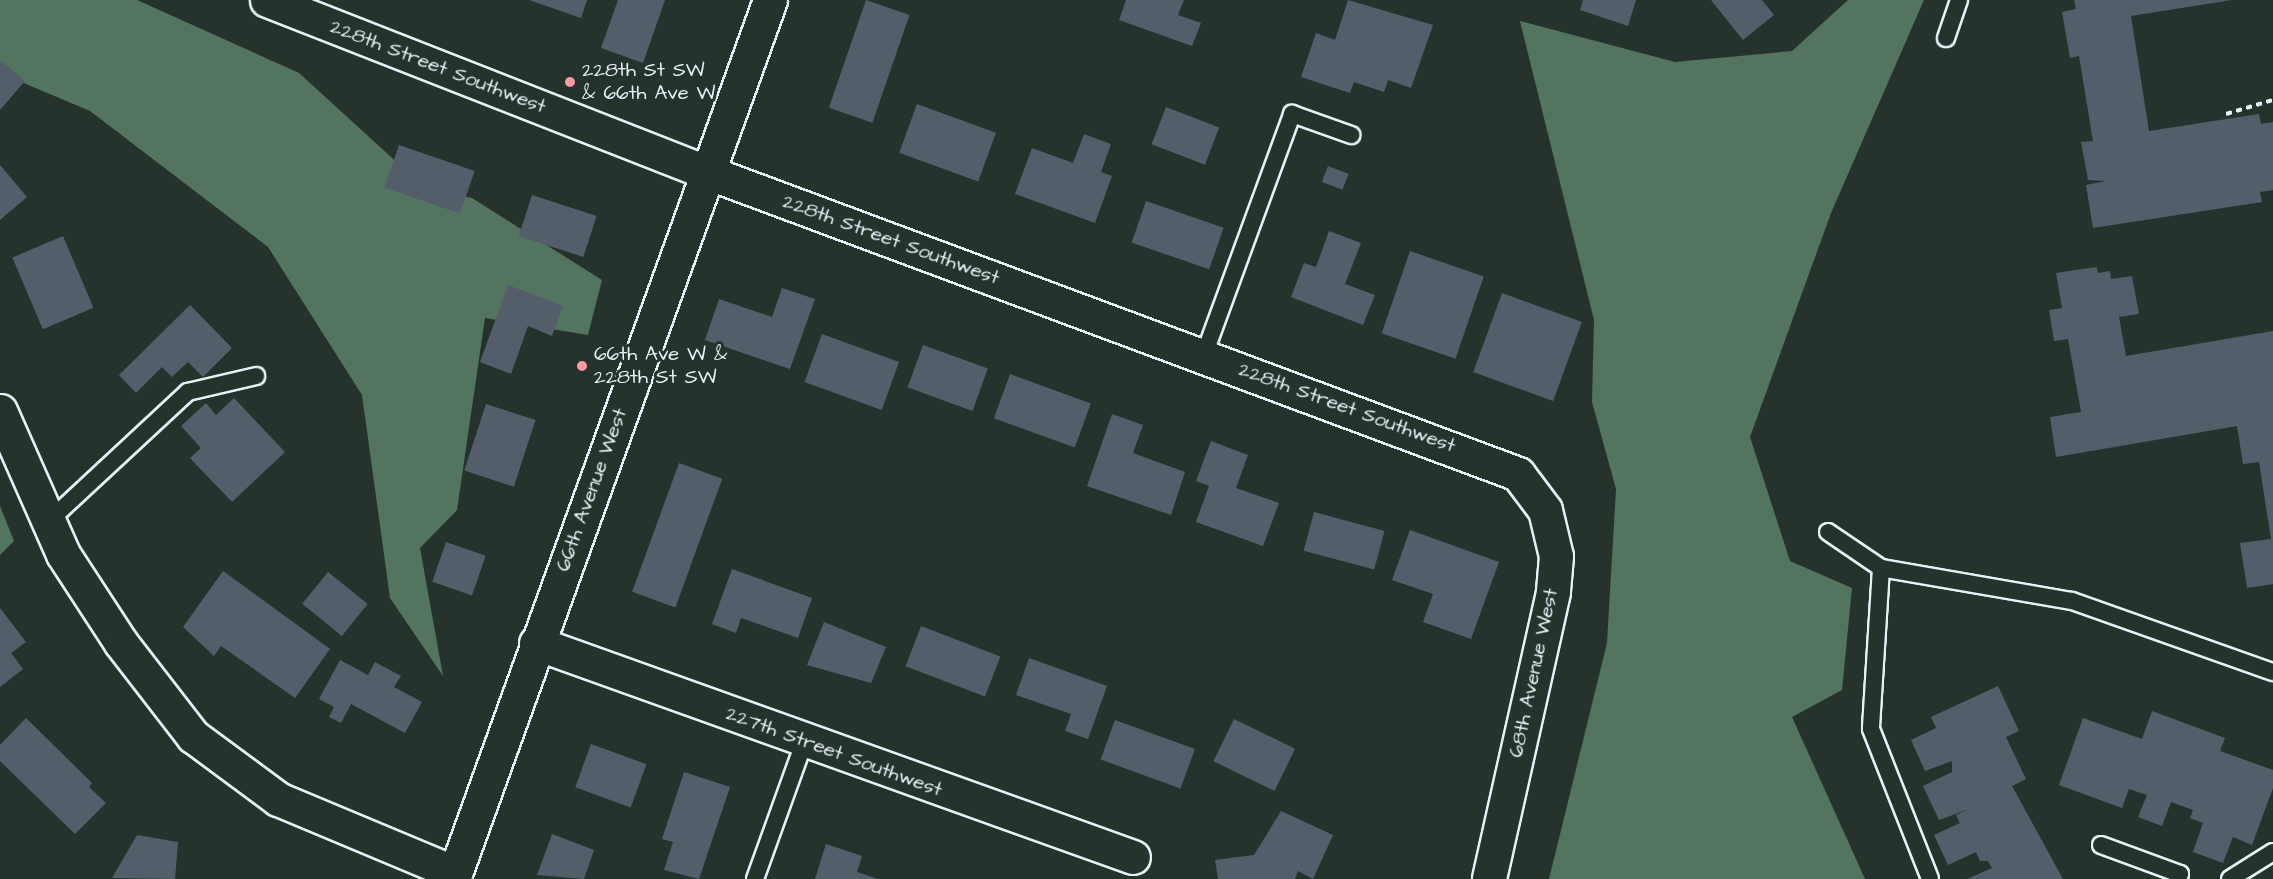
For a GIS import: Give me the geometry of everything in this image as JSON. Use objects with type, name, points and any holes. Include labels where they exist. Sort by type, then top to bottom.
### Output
[{"type":"street","name":"228th Street Southwest","points":[[267,0],[707,172],[1518,474]]},
{"type":"street","name":"66th Avenue West","points":[[454,876],[536,643],[770,0]]},
{"type":"street","points":[[0,411],[63,554],[121,643],[193,736],[278,799],[454,876]]},
{"type":"street","name":"68th Avenue West","points":[[1489,879],[1553,592],[1556,556],[1545,510],[1518,474]]},
{"type":"street","name":"227th Street Southwest","points":[[536,643],[804,743],[1133,857]]},
{"type":"lane","points":[[1946,38],[1959,0]]},
{"type":"lane","points":[[1204,356],[1292,114],[1351,135]]},
{"type":"lane","points":[[49,521],[188,392],[256,376]]},
{"type":"lane","points":[[1828,532],[1881,568],[2050,595],[2273,672]]},
{"type":"lane","points":[[1881,568],[1871,729],[1929,879]]},
{"type":"lane","points":[[755,879],[804,743]]},
{"type":"lane","points":[[2101,845],[2180,874],[2178,879]]},
{"type":"lane","points":[[2230,879],[2273,852]]},
{"type":"path","points":[[2226,114],[2273,100]]},
{"type":"green space","points":[[0,0],[137,0],[299,73],[425,188],[472,198],[602,280],[588,335],[485,318],[457,510],[420,548],[443,676],[390,598],[362,395],[268,247],[90,111],[0,73]]},
{"type":"green space","points":[[1848,0],[1924,0],[1831,213],[1750,437],[1790,561],[1852,588],[1842,690],[1792,717],[1865,879],[1549,879],[1607,643],[1616,489],[1592,402],[1594,320],[1520,21],[1675,62],[1792,51]]},
{"type":"green space","points":[[0,506],[14,541],[0,555]]},
{"type":"building","points":[[529,0],[587,0],[581,18]]},
{"type":"building","points":[[618,0],[665,0],[643,63],[601,48]]},
{"type":"building","points":[[866,0],[909,15],[872,123],[829,108]]},
{"type":"building","points":[[1126,0],[1184,0],[1178,15],[1201,23],[1192,46],[1119,20]]},
{"type":"building","points":[[1348,0],[1433,25],[1411,88],[1388,80],[1384,92],[1354,82],[1350,93],[1301,77],[1316,33],[1335,40]]},
{"type":"building","points":[[1583,0],[1636,0],[1628,26],[1580,10]]},
{"type":"building","points":[[1711,0],[1762,0],[1774,15],[1743,40]]},
{"type":"building","points":[[2074,0],[2232,0],[2131,16],[2149,131],[2259,114],[2261,124],[2273,122],[2273,190],[2260,192],[2262,202],[2093,228],[2086,185],[2106,181],[2088,180],[2081,142],[2093,141],[2079,56],[2070,58],[2062,12],[2076,9]]},
{"type":"building","points":[[0,60],[25,81],[0,110]]},
{"type":"building","points":[[917,104],[996,133],[978,182],[899,153]]},
{"type":"building","points":[[1166,107],[1219,127],[1205,165],[1152,144]]},
{"type":"building","points":[[1084,134],[1111,144],[1101,172],[1112,176],[1095,223],[1015,194],[1032,148],[1073,163]]},
{"type":"building","points":[[399,145],[475,171],[460,214],[384,188]]},
{"type":"building","points":[[0,165],[27,197],[0,220]]},
{"type":"building","points":[[1328,166],[1349,174],[1342,190],[1322,182]]},
{"type":"building","points":[[532,195],[597,216],[583,257],[519,236]]},
{"type":"building","points":[[1146,201],[1224,228],[1209,269],[1132,243]]},
{"type":"building","points":[[1329,231],[1361,243],[1345,284],[1375,295],[1363,325],[1291,297],[1304,263],[1316,267]]},
{"type":"building","points":[[63,236],[93,308],[43,329],[12,257]]},
{"type":"building","points":[[1410,251],[1484,276],[1455,359],[1382,333]]},
{"type":"building","points":[[2097,267],[2098,273],[2110,271],[2111,279],[2132,276],[2139,314],[2119,317],[2126,356],[2273,331],[2273,584],[2247,588],[2240,543],[2271,539],[2259,462],[2243,464],[2237,426],[2056,457],[2050,417],[2081,412],[2068,339],[2054,341],[2049,310],[2062,308],[2056,273]]},
{"type":"building","points":[[508,285],[563,306],[552,336],[528,326],[511,374],[480,362]]},
{"type":"building","points":[[782,288],[815,299],[790,369],[705,340],[719,299],[772,317]]},
{"type":"building","points":[[1502,293],[1582,322],[1553,401],[1473,372]]},
{"type":"building","points":[[190,305],[232,348],[203,377],[188,362],[172,377],[162,367],[136,393],[119,375]]},
{"type":"building","points":[[822,334],[899,362],[882,410],[805,382]]},
{"type":"building","points":[[923,345],[988,369],[972,411],[908,387]]},
{"type":"building","points":[[1010,374],[1091,403],[1075,448],[994,418]]},
{"type":"building","points":[[234,398],[285,452],[232,502],[190,458],[201,448],[181,426],[206,403],[216,415]]},
{"type":"building","points":[[486,404],[535,420],[514,487],[464,471]]},
{"type":"building","points":[[1112,414],[1143,425],[1133,453],[1185,472],[1171,515],[1087,486]]},
{"type":"building","points":[[1211,441],[1248,455],[1236,488],[1279,503],[1263,546],[1196,522],[1209,486],[1196,481]]},
{"type":"building","points":[[679,463],[722,479],[675,607],[632,592]]},
{"type":"building","points":[[1314,512],[1385,531],[1374,570],[1304,551]]},
{"type":"building","points":[[1410,530],[1499,562],[1471,639],[1423,622],[1433,594],[1392,580]]},
{"type":"building","points":[[446,542],[486,556],[472,595],[432,582]]},
{"type":"building","points":[[732,569],[812,598],[798,638],[741,618],[736,633],[712,624]]},
{"type":"building","points":[[223,571],[330,649],[295,698],[221,646],[214,656],[183,627]]},
{"type":"building","points":[[328,572],[368,604],[342,636],[302,604]]},
{"type":"building","points":[[0,608],[26,642],[11,653],[23,669],[0,687]]},
{"type":"building","points":[[824,622],[886,647],[871,683],[807,665]]},
{"type":"building","points":[[921,626],[1000,656],[985,697],[906,666]]},
{"type":"building","points":[[1029,658],[1107,686],[1088,739],[1065,731],[1071,714],[1016,695]]},
{"type":"building","points":[[340,660],[368,675],[375,662],[401,676],[394,687],[422,702],[405,733],[351,704],[341,723],[329,717],[334,707],[319,699]]},
{"type":"building","points":[[1998,686],[2019,731],[2006,737],[2026,779],[2012,786],[2063,879],[1967,879],[1992,868],[1988,861],[1980,861],[1976,852],[1948,865],[1934,835],[1960,823],[1956,815],[1969,809],[1939,820],[1923,786],[1952,772],[1952,761],[1925,771],[1911,740],[1936,728],[1931,717]]},
{"type":"building","points":[[2152,711],[2225,738],[2220,751],[2273,770],[2273,788],[2252,845],[2233,837],[2223,863],[2193,852],[2203,823],[2190,818],[2193,810],[2171,802],[2162,826],[2138,817],[2147,795],[2129,789],[2122,808],[2059,785],[2083,718],[2142,739]]},
{"type":"building","points":[[26,718],[92,783],[89,787],[106,803],[75,834],[0,761],[0,745]]},
{"type":"building","points":[[1234,719],[1295,749],[1275,791],[1213,761]]},
{"type":"building","points":[[1115,720],[1195,749],[1181,789],[1101,759]]},
{"type":"building","points":[[591,744],[646,764],[631,807],[575,787]]},
{"type":"building","points":[[684,772],[730,787],[699,879],[664,870],[673,842],[662,839]]},
{"type":"building","points":[[1281,811],[1333,835],[1313,879],[1298,871],[1295,879],[1218,879],[1215,860],[1254,855]]},
{"type":"building","points":[[552,834],[594,850],[584,879],[537,875]]},
{"type":"building","points":[[137,835],[178,842],[175,879],[112,878]]},
{"type":"building","points":[[826,844],[862,856],[857,872],[878,879],[815,879]]},
{"type":"place","name":"228th St SW & 66th Ave W","points":[[570,82]]},
{"type":"place","name":"66th Ave W & 228th St SW","points":[[582,366]]}]
